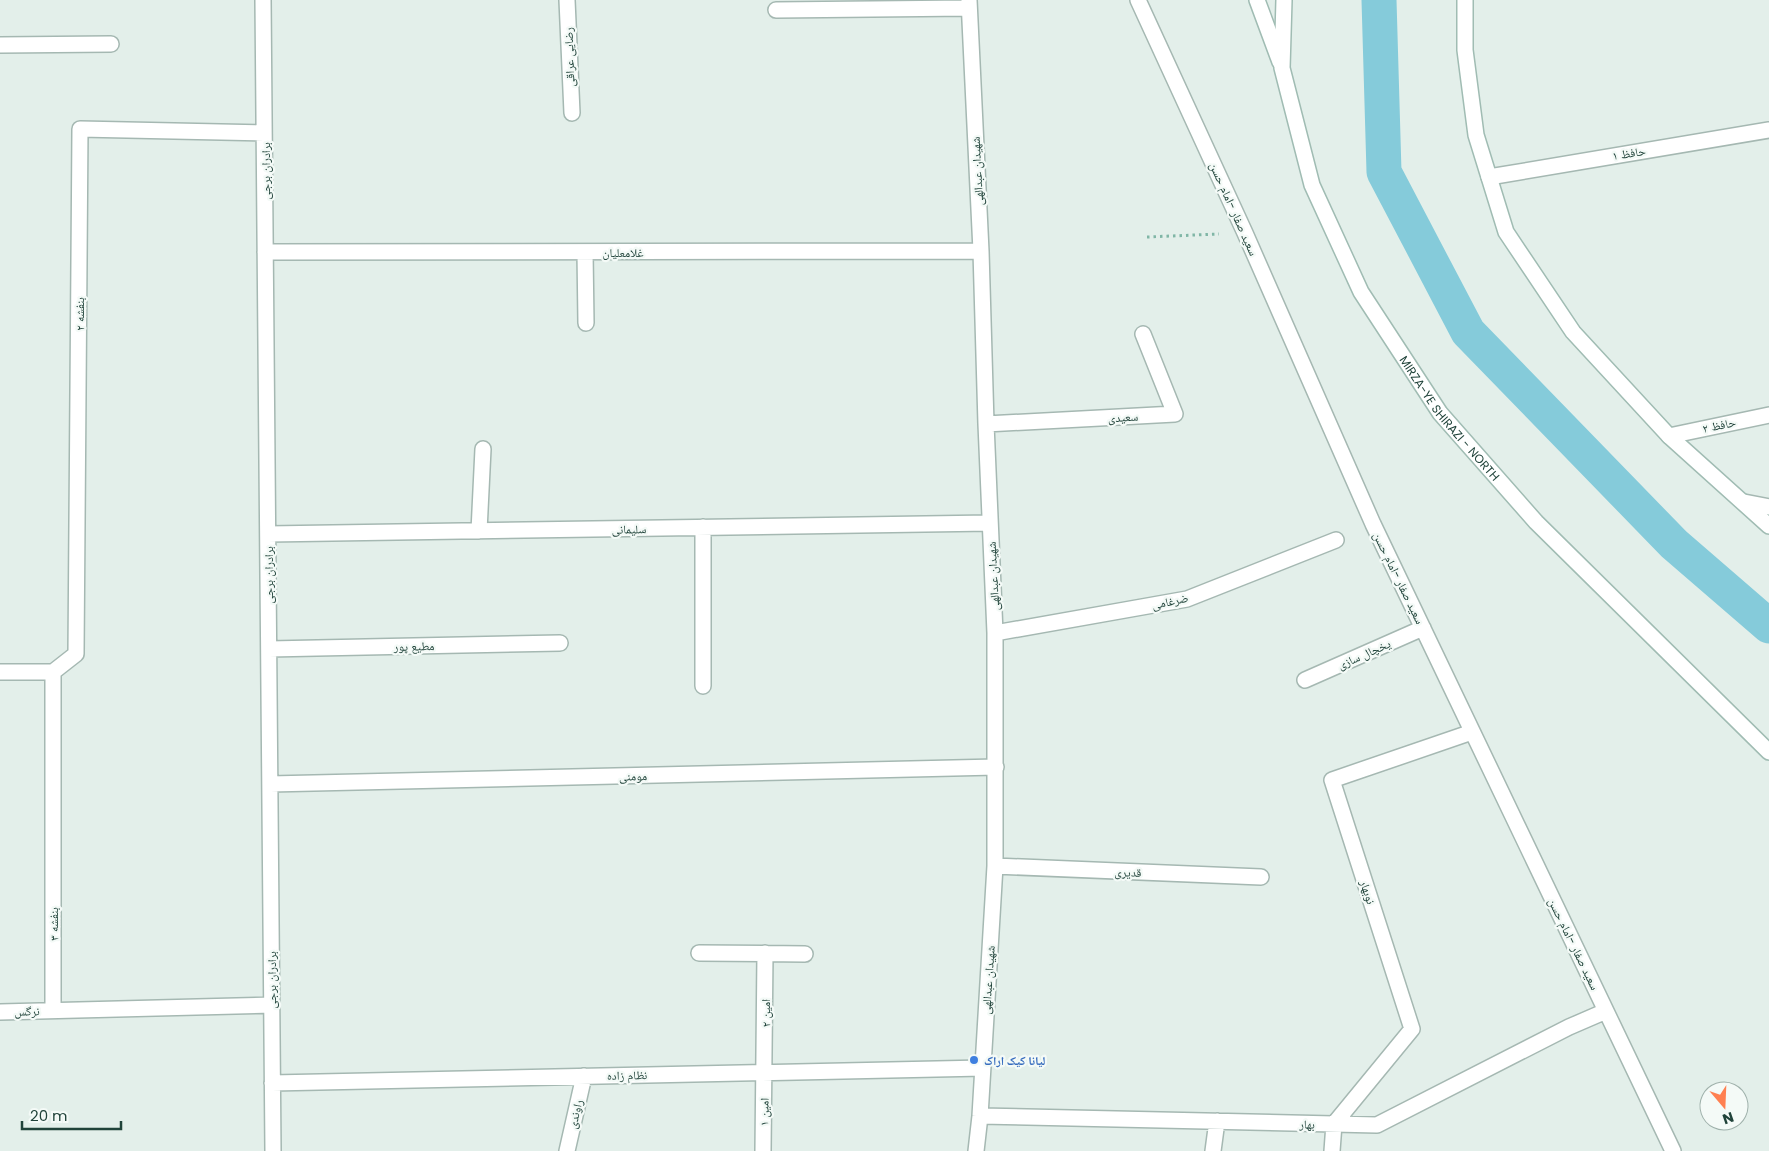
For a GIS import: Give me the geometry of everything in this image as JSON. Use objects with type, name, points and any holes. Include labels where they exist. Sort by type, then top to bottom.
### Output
[{"type":"street","name":"برادران برجی","points":[[263,0],[273,1151]]},
{"type":"street","name":"رضایی عراقی","points":[[567,0],[572,113]]},
{"type":"street","name":"سعید صفار -امام حسن","points":[[1138,0],[1245,233],[1373,524],[1673,1151]]},
{"type":"street","points":[[1257,0],[1282,68]]},
{"type":"street","name":"MIRZA-YE SHIRAZI - NORTH","points":[[1284,0],[1282,68],[1312,185],[1357,283],[1440,413],[1536,522],[1769,752]]},
{"type":"street","points":[[1465,0],[1465,50],[1476,135],[1506,232],[1573,332],[1669,436],[1769,526]]},
{"type":"street","points":[[776,10],[969,4]]},
{"type":"street","name":"شهیدان عبدالهی","points":[[969,4],[981,251],[995,633],[996,768],[995,866],[980,1116],[976,1151]]},
{"type":"street","points":[[0,45],[111,44]]},
{"type":"street","name":"بنفشه ۲","points":[[53,672],[76,654],[80,129],[264,133]]},
{"type":"street","name":"حافظ ۱","points":[[1489,176],[1769,130]]},
{"type":"street","name":"غلامعلیان","points":[[265,252],[981,251]]},
{"type":"street","points":[[585,252],[586,323]]},
{"type":"street","name":"سعیدی","points":[[986,424],[1175,414],[1143,334]]},
{"type":"street","name":"حافظ ۲","points":[[1669,436],[1769,415]]},
{"type":"street","points":[[479,531],[483,449]]},
{"type":"street","points":[[1744,502],[1769,507]]},
{"type":"street","name":"سلیمانی","points":[[268,534],[990,523]]},
{"type":"street","points":[[703,528],[703,686]]},
{"type":"street","name":"ضرغامی","points":[[995,633],[1187,599],[1336,540]]},
{"type":"street","name":"یخچال سازی","points":[[1305,680],[1423,628]]},
{"type":"street","name":"مطیع پور","points":[[269,649],[560,643]]},
{"type":"street","points":[[0,672],[53,672]]},
{"type":"street","name":"بنفشه ۳","points":[[53,672],[53,1010]]},
{"type":"street","name":"نوبهار","points":[[1334,1124],[1412,1029],[1332,780],[1472,732]]},
{"type":"street","name":"مومنی","points":[[270,784],[996,768]]},
{"type":"street","name":"قدیری","points":[[995,866],[1261,877]]},
{"type":"street","points":[[699,953],[805,954]]},
{"type":"street","name":"امین ۲","points":[[764,1073],[765,953]]},
{"type":"street","points":[[53,1010],[272,1005]]},
{"type":"street","name":"نرگس","points":[[0,1012],[53,1010]]},
{"type":"street","name":"بهار","points":[[980,1116],[1377,1125],[1569,1027],[1606,1011]]},
{"type":"street","name":"نظام زاده","points":[[272,1083],[982,1068]]},
{"type":"street","name":"امین ۱","points":[[763,1151],[764,1073]]},
{"type":"street","name":"راوندی","points":[[566,1151],[584,1076]]},
{"type":"street","points":[[1213,1151],[1217,1122]]},
{"type":"street","points":[[1332,1151],[1334,1124]]},
{"type":"path","points":[[1147,237],[1245,233]]},
{"type":"waterway","points":[[1379,0],[1384,172],[1468,332],[1674,544],[1769,626]]},
{"type":"place","name":"لیانا کیک اراک","points":[[974,1060]]}]
